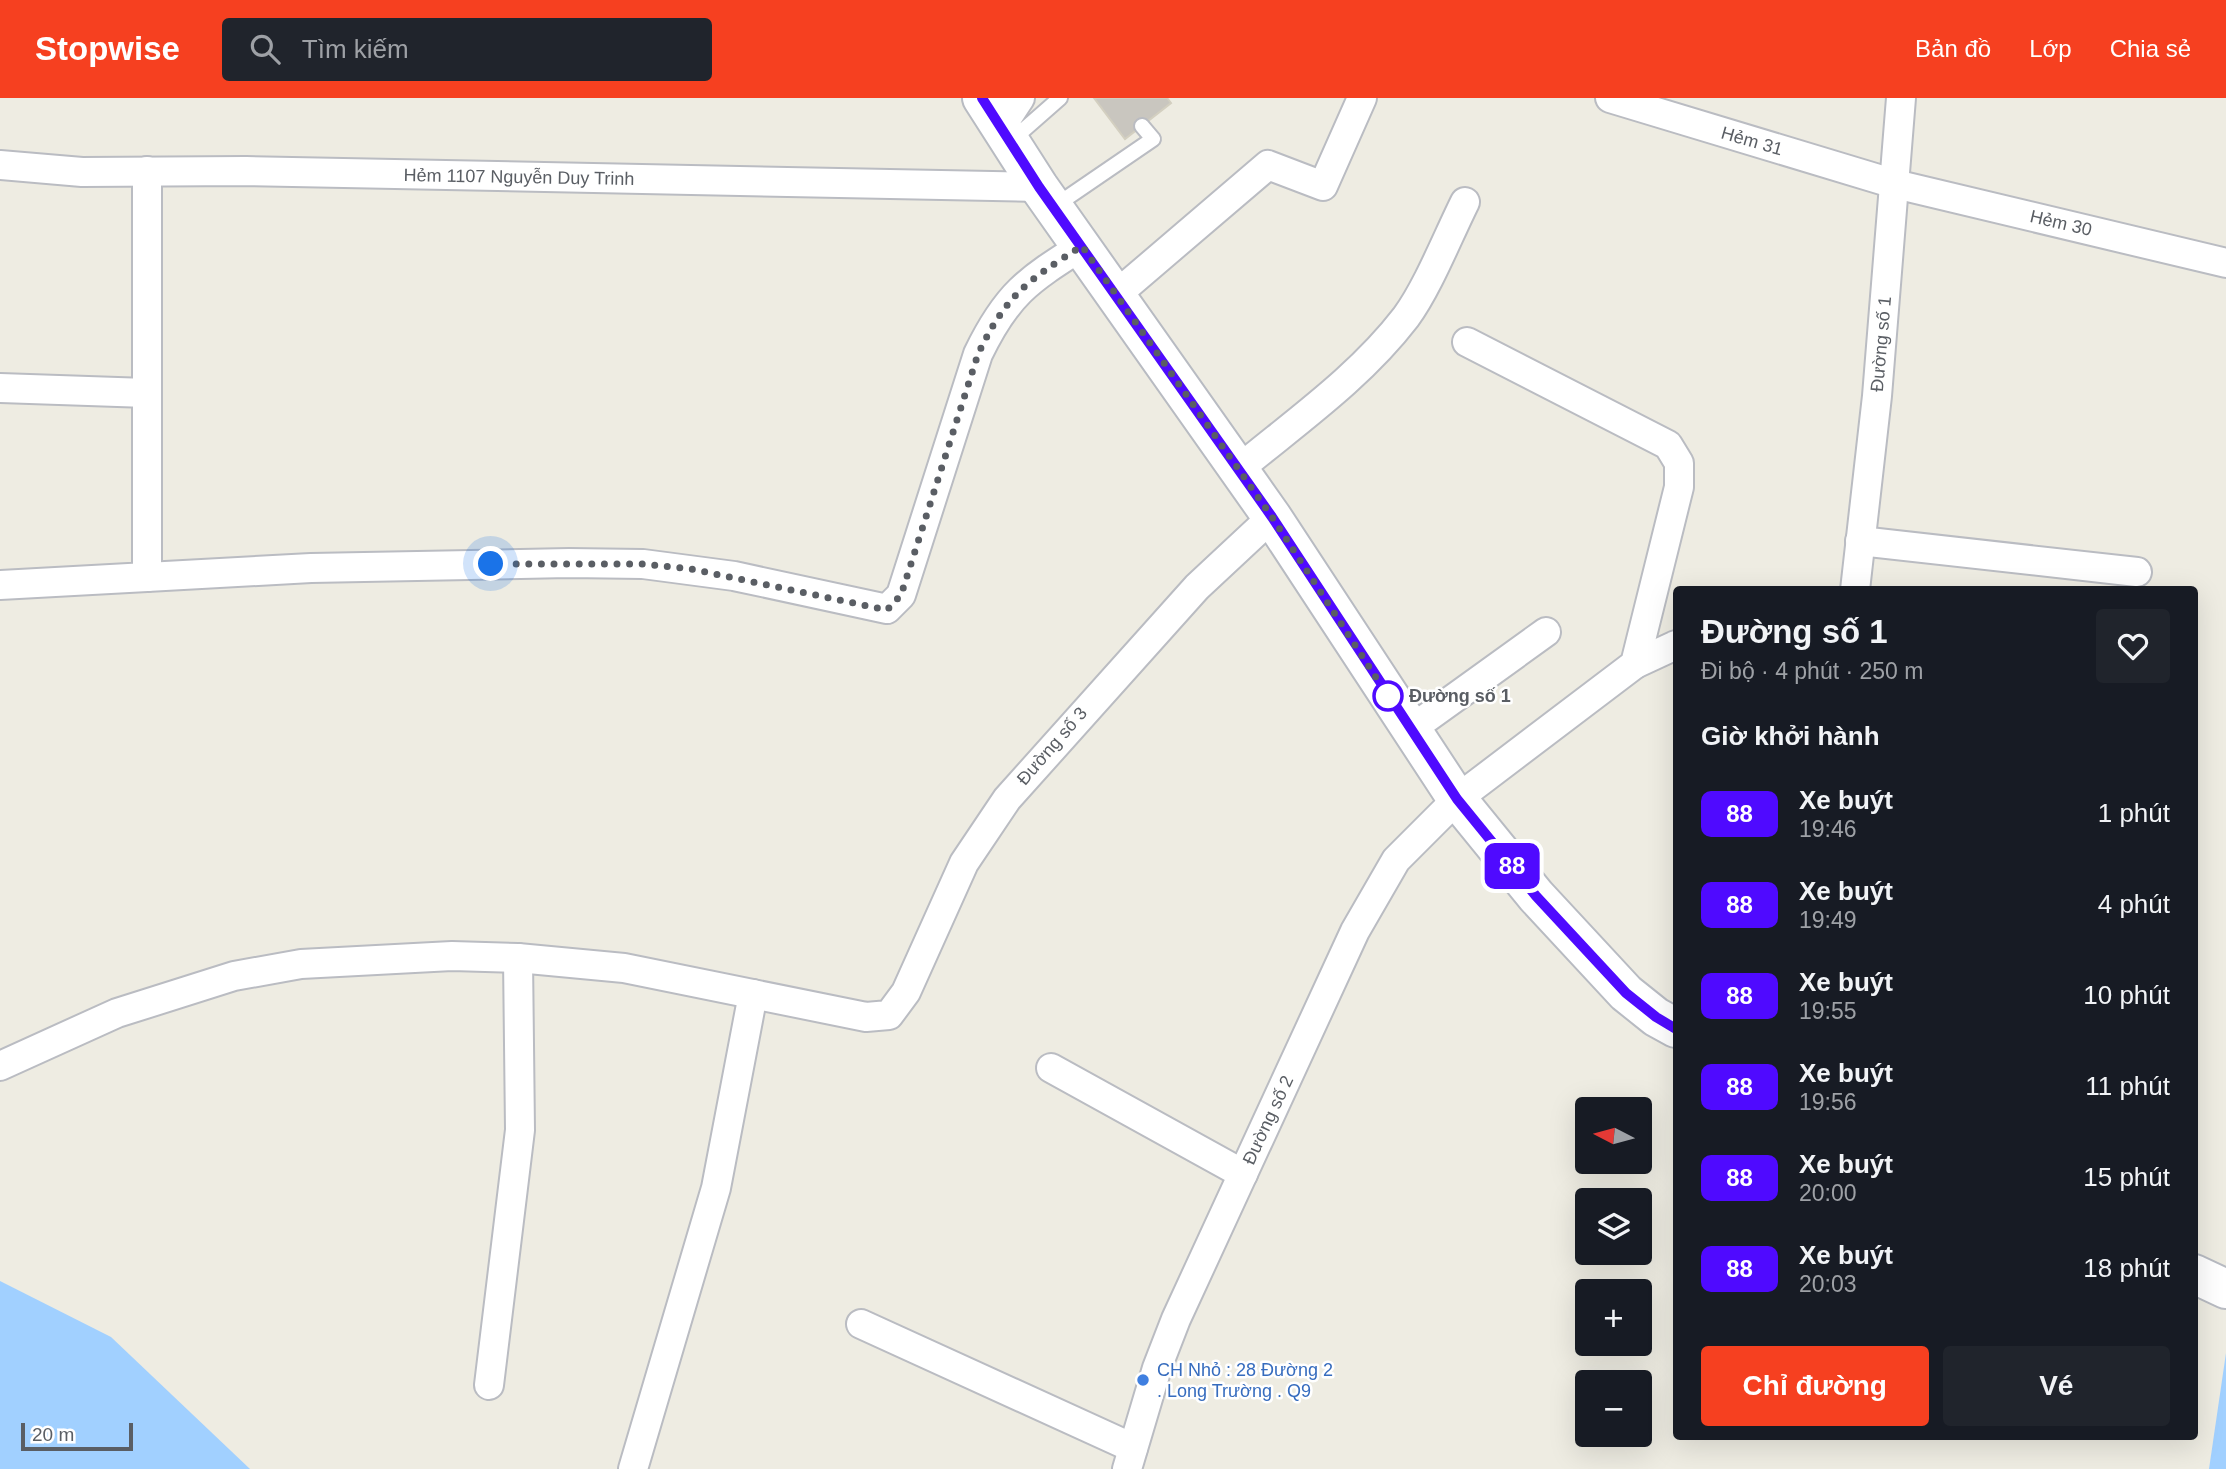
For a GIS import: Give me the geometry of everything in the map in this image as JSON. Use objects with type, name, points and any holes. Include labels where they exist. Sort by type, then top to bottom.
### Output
[{"type":"main road","points":[[1004,116],[1047,197],[1272,517],[1457,799],[1536,896],[1626,993],[1656,1017],[1673,1026]]},
{"type":"main road","points":[[2198,1276],[2226,1289]]},
{"type":"street","points":[[1117,294],[1268,165],[1322,186],[1362,98]]},
{"type":"street","name":"Hẻm 31","points":[[1610,98],[1895,184]]},
{"type":"street","name":"Đường số 1","points":[[1855,586],[1901,98]]},
{"type":"street","name":"Hẻm 1107 Nguyễn Duy Trinh","points":[[0,165],[82,172],[146,171],[1047,197]]},
{"type":"street","points":[[146,171],[147,577]]},
{"type":"street","name":"Hẻm 30","points":[[1895,184],[2226,263]]},
{"type":"street","points":[[1239,469],[1350,377],[1381,346],[1408,314],[1465,202]]},
{"type":"street","points":[[0,585],[311,568],[643,564],[734,576],[887,610],[901,595],[978,354],[994,322],[1031,278],[1082,246]]},
{"type":"street","points":[[1467,342],[1668,445],[1679,463],[1679,487],[1635,664]]},
{"type":"street","points":[[0,388],[147,393]]},
{"type":"street","name":"Đường số 3","points":[[753,994],[866,1017],[889,1015],[906,992],[964,863],[1006,799],[1197,587],[1272,517]]},
{"type":"street","points":[[1860,541],[2137,572]]},
{"type":"street","points":[[1410,730],[1546,632]]},
{"type":"street","name":"Đường số 2","points":[[1130,1459],[1171,1331],[1355,931],[1396,860],[1457,799],[1635,664],[1673,646]]},
{"type":"street","points":[[0,1066],[117,1013],[234,976],[301,964],[452,956],[518,958],[624,968],[753,994],[716,1188],[633,1469]]},
{"type":"street","points":[[489,1385],[520,1130],[518,958]]},
{"type":"street","points":[[1051,1068],[1243,1174]]},
{"type":"street","points":[[861,1324],[1130,1459]]},
{"type":"lane","points":[[1004,116],[1060,98]]},
{"type":"lane","points":[[1047,197],[1153,139],[1142,126]]},
{"type":"water","points":[[0,1281],[111,1337],[250,1469],[0,1469]]},
{"type":"water","points":[[2226,1353],[2226,1469],[2209,1469]]},
{"type":"building","points":[[1094,98],[1167,98],[1171,103],[1125,139]]},
{"type":"bus line","name":"88","points":[[982,98],[1039,187],[1055,206],[1272,517],[1457,799],[1536,896],[1626,993],[1673,1027]]},
{"type":"place","name":"Đường số 1","points":[[1388,696]]},
{"type":"place","name":"CH Nhỏ : 28 Đường 2 . Long Trường . Q9","points":[[1143,1380]]},
{"type":"route","points":[[491,564],[643,564],[691,569],[887,610],[901,595],[978,354],[994,322],[1031,278],[1082,246],[1272,517],[1388,696]]}]
